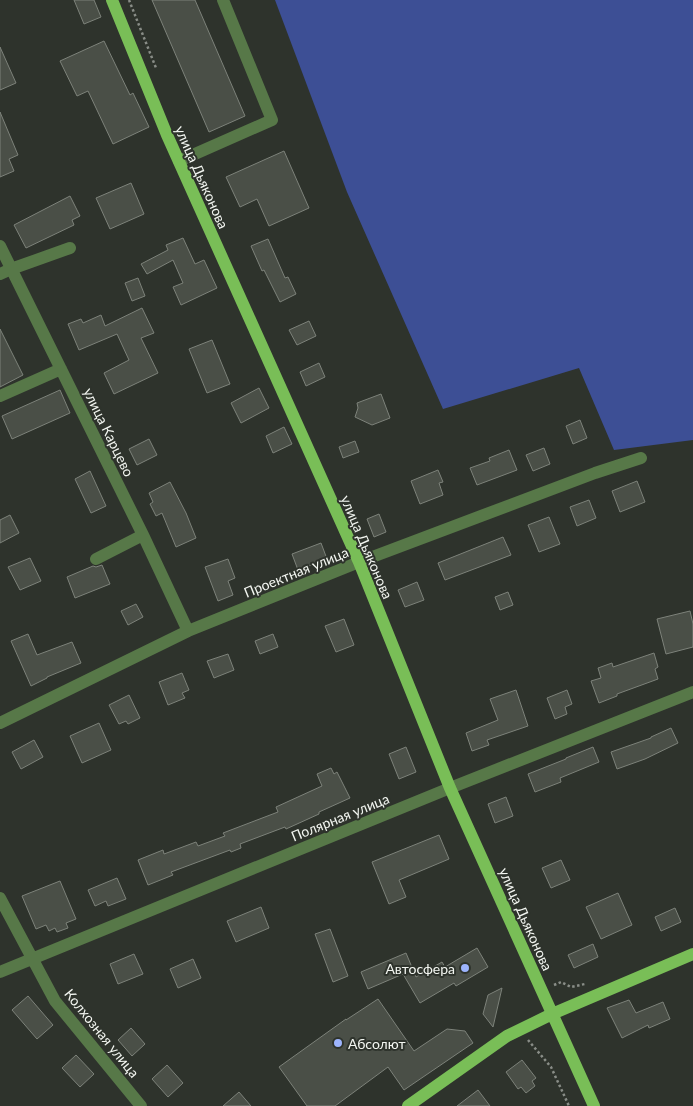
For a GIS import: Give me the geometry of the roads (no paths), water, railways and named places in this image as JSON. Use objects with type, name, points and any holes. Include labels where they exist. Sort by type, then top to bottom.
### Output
[{"type":"main road","name":"улица Дьяконова","points":[[112,0],[178,162],[359,562],[450,788],[594,1106]]},
{"type":"main road","points":[[408,1106],[507,1036],[552,1014],[693,954]]},
{"type":"street","points":[[178,162],[272,120],[223,0]]},
{"type":"street","name":"улица Карцево","points":[[0,246],[6,271],[61,369],[188,631]]},
{"type":"street","points":[[6,271],[70,248]]},
{"type":"street","points":[[0,396],[61,369]]},
{"type":"street","name":"Проектная улица","points":[[0,723],[188,631],[359,562],[586,476],[640,458]]},
{"type":"street","points":[[96,560],[143,535]]},
{"type":"street","name":"Полярная улица","points":[[0,972],[450,788],[693,692]]},
{"type":"street","name":"Колхозная улица","points":[[0,898],[55,1001],[141,1106]]},
{"type":"place","name":"Автосфера","points":[[465,968]]},
{"type":"place","name":"Абсолют","points":[[338,1043]]}]
